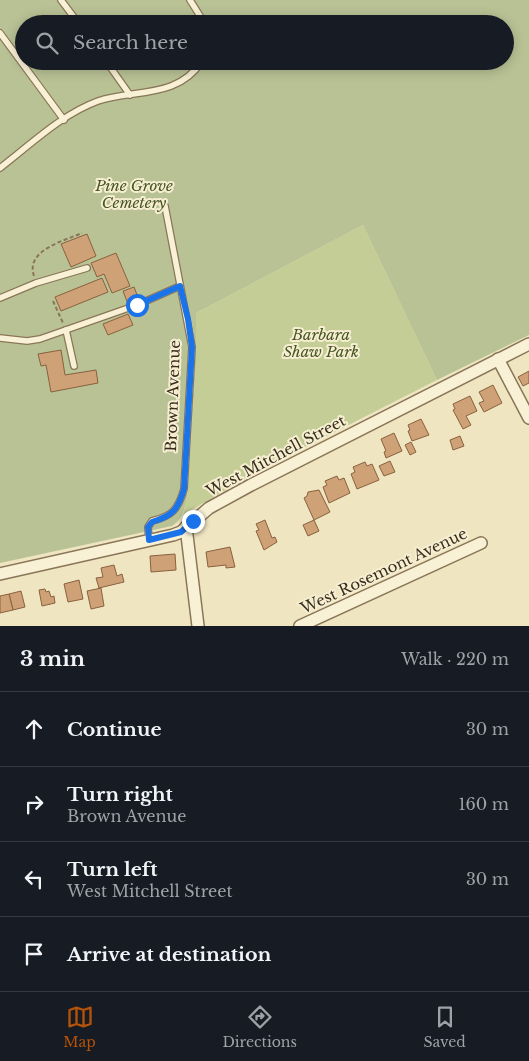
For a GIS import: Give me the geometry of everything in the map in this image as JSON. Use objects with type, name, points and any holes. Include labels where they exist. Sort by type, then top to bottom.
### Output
[{"type":"street","name":"West Mitchell Street","points":[[0,574],[173,535],[186,528],[209,508],[251,485],[529,344]]},
{"type":"street","points":[[498,360],[529,418]]},
{"type":"street","points":[[186,528],[198,626]]},
{"type":"street","name":"West Rosemont Avenue","points":[[300,626],[481,542]]},
{"type":"lane","points":[[62,0],[73,15]]},
{"type":"lane","points":[[190,0],[199,15]]},
{"type":"lane","points":[[0,33],[15,53]]},
{"type":"lane","points":[[27,70],[64,120]]},
{"type":"lane","points":[[112,70],[130,95]]},
{"type":"lane","points":[[0,168],[64,120],[98,101],[160,92],[182,80],[195,70]]},
{"type":"lane","name":"Brown Avenue","points":[[149,540],[148,527],[152,522],[167,518],[180,502],[184,489],[192,347],[165,206]]},
{"type":"lane","points":[[0,298],[36,283],[86,268]]},
{"type":"lane","points":[[0,338],[27,341],[66,330],[137,305],[180,286]]},
{"type":"lane","points":[[66,330],[74,366]]},
{"type":"path","points":[[36,283],[32,270],[36,256],[44,250],[82,233]]},
{"type":"path","points":[[54,302],[66,330]]},
{"type":"green space","name":"Pine Grove Cemetery","points":[[0,0],[529,0],[529,335],[437,380],[363,225],[196,313],[196,366],[187,498],[179,520],[172,526],[0,563]]},
{"type":"green space","name":"Barbara Shaw Park","points":[[363,225],[437,380],[252,474],[183,515],[187,498],[196,366],[196,313]]},
{"type":"building","points":[[87,234],[96,256],[71,267],[61,244]]},
{"type":"building","points":[[116,253],[130,286],[112,293],[104,274],[97,277],[91,263]]},
{"type":"building","points":[[102,278],[108,292],[61,311],[55,297]]},
{"type":"building","points":[[134,287],[139,300],[128,304],[123,291]]},
{"type":"building","points":[[128,314],[133,325],[108,335],[103,324]]},
{"type":"building","points":[[61,350],[65,375],[96,370],[98,383],[51,392],[46,365],[41,366],[38,354]]},
{"type":"building","points":[[529,371],[529,383],[523,386],[518,377]]},
{"type":"building","points":[[493,385],[502,403],[484,412],[479,403],[484,401],[479,392]]},
{"type":"building","points":[[470,396],[477,411],[466,416],[471,425],[463,429],[453,410],[455,409],[453,404]]},
{"type":"building","points":[[421,419],[429,435],[412,441],[408,425]]},
{"type":"building","points":[[394,433],[402,451],[386,458],[384,452],[386,451],[381,439]]},
{"type":"building","points":[[460,436],[464,446],[453,450],[450,440]]},
{"type":"building","points":[[411,442],[416,452],[410,455],[405,445]]},
{"type":"building","points":[[390,461],[395,472],[384,476],[379,466]]},
{"type":"building","points":[[365,462],[367,466],[372,464],[379,480],[357,489],[351,474],[355,472],[353,467]]},
{"type":"building","points":[[337,476],[339,480],[344,478],[350,493],[329,503],[323,487],[327,485],[325,481]]},
{"type":"building","points":[[319,490],[330,512],[314,520],[304,498],[308,492]]},
{"type":"building","points":[[265,520],[272,538],[275,537],[277,542],[264,550],[256,531],[259,530],[256,524]]},
{"type":"building","points":[[314,520],[319,531],[308,536],[303,525]]},
{"type":"building","points":[[230,547],[235,567],[226,568],[226,565],[208,567],[206,552]]},
{"type":"building","points":[[175,554],[176,570],[151,572],[150,556]]},
{"type":"building","points":[[114,565],[117,576],[122,574],[124,582],[99,588],[96,578],[103,577],[101,568]]},
{"type":"building","points":[[79,580],[83,599],[68,602],[64,584]]},
{"type":"building","points":[[101,588],[104,606],[91,609],[87,591]]},
{"type":"building","points":[[45,589],[46,592],[49,591],[51,597],[54,596],[55,603],[42,606],[39,590]]},
{"type":"building","points":[[21,591],[25,607],[13,610],[9,594]]},
{"type":"building","points":[[9,594],[13,610],[0,613],[0,596]]},
{"type":"route","points":[[137,305],[180,286],[191,332],[192,347],[184,489],[180,502],[167,518],[152,522],[148,527],[149,540],[181,532],[193,521]]}]
